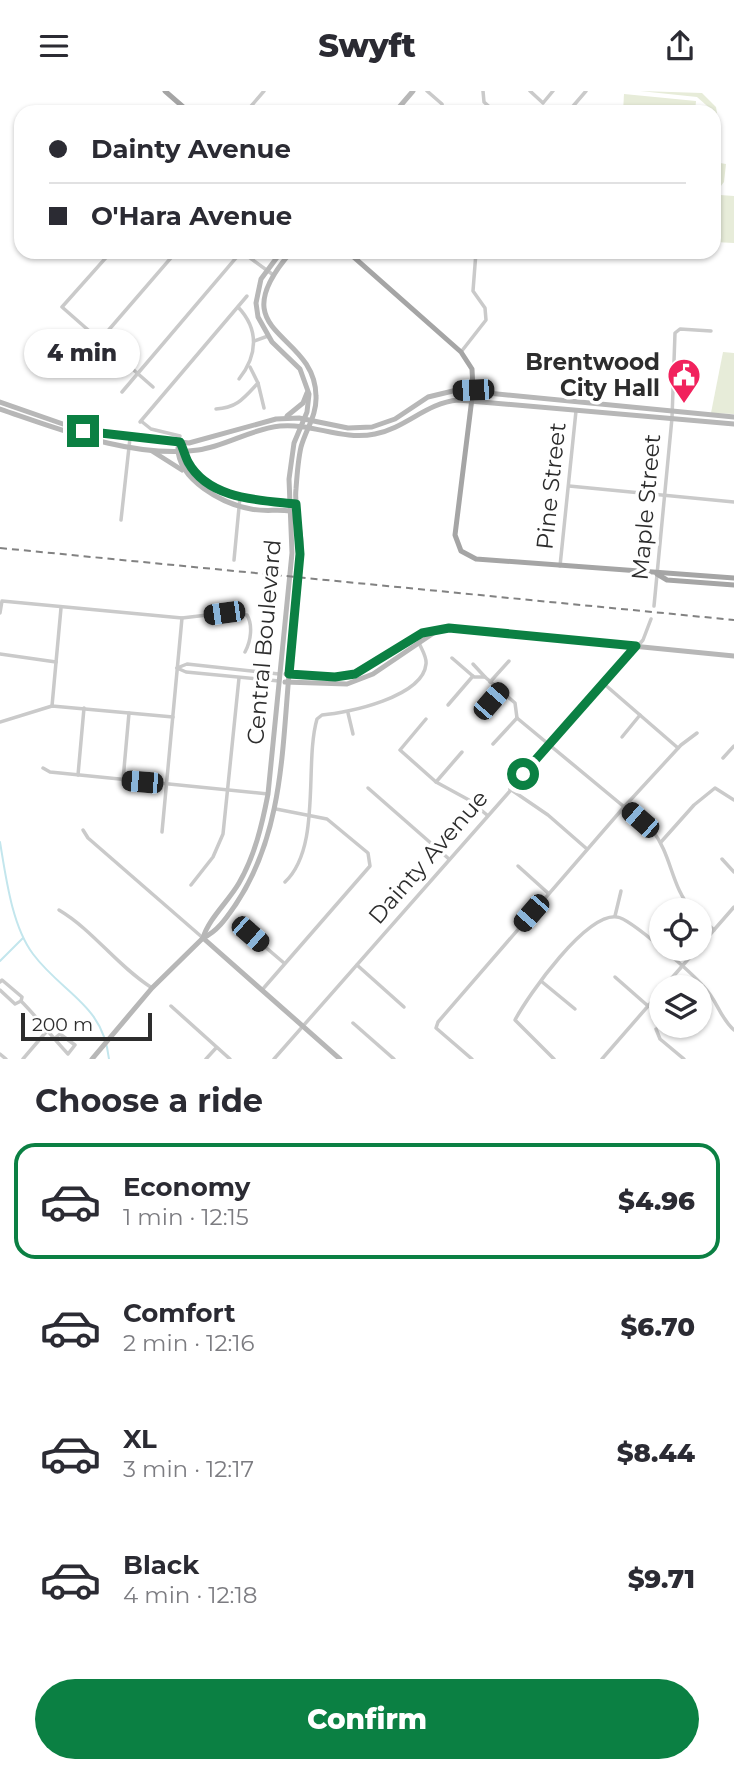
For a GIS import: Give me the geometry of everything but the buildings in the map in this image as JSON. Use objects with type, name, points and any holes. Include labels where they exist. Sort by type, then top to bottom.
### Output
[{"type":"main road","points":[[165,91],[181,105]]},
{"type":"main road","points":[[356,259],[461,352],[472,369],[473,390],[456,524],[458,546],[476,559],[734,578]]},
{"type":"main road","points":[[657,574],[667,580],[734,585]]},
{"type":"street","points":[[252,105],[264,91]]},
{"type":"street","points":[[427,91],[442,105]]},
{"type":"street","points":[[530,91],[543,103],[553,91]]},
{"type":"street","points":[[574,105],[586,91]]},
{"type":"street","points":[[401,105],[411,92]]},
{"type":"street","points":[[105,259],[62,307],[153,387]]},
{"type":"street","points":[[100,340],[170,259]]},
{"type":"street","points":[[122,392],[236,259]]},
{"type":"street","points":[[250,259],[272,274],[285,259]]},
{"type":"street","points":[[275,259],[264,271],[256,303],[258,317],[268,336],[300,369],[308,390],[299,408],[282,418]]},
{"type":"street","points":[[461,352],[486,320],[485,308],[473,291],[475,259]]},
{"type":"street","name":"Central Boulevard","points":[[92,1059],[152,988],[203,938],[213,934],[246,887],[268,840],[276,809],[300,554],[296,508],[298,467],[312,420],[316,394],[311,373],[300,355],[276,334],[267,317],[264,298],[272,274]]},
{"type":"street","points":[[180,439],[151,429],[140,422],[247,296]]},
{"type":"street","points":[[238,307],[251,323],[254,341],[249,366],[239,379]]},
{"type":"street","name":"Maple Street","points":[[654,606],[672,414],[675,334],[680,329],[711,331]]},
{"type":"street","points":[[254,341],[268,336]]},
{"type":"street","points":[[249,366],[258,383],[264,408]]},
{"type":"street","points":[[216,409],[231,408],[258,383]]},
{"type":"street","name":"Central Boulevard","points":[[203,938],[206,928],[240,883],[261,831],[268,794],[292,553],[290,461],[304,418],[308,390]]},
{"type":"street","points":[[0,402],[83,431],[130,438],[204,441],[263,421],[282,418],[304,418],[337,427],[372,427],[395,419],[428,397],[442,392],[473,390],[618,405],[734,424]]},
{"type":"street","points":[[0,409],[75,435],[129,446],[181,451],[216,446],[265,429],[300,427],[348,436],[373,435],[398,427],[434,405],[472,399],[603,411],[734,417]]},
{"type":"street","points":[[603,411],[618,405]]},
{"type":"street","name":"Pine Street","points":[[560,566],[577,409]]},
{"type":"street","points":[[121,520],[130,438]]},
{"type":"street","points":[[180,439],[186,472]]},
{"type":"street","points":[[146,448],[186,472],[214,495],[239,506],[289,507]]},
{"type":"street","points":[[181,451],[205,479],[240,497],[296,508]]},
{"type":"street","points":[[569,486],[734,502]]},
{"type":"street","points":[[234,560],[240,497]]},
{"type":"street","points":[[0,613],[1,593]]},
{"type":"street","points":[[2,601],[182,618],[224,613],[247,615],[250,622],[249,644],[245,652]]},
{"type":"street","points":[[52,706],[61,608]]},
{"type":"street","points":[[162,832],[182,618]]},
{"type":"street","points":[[636,646],[643,639],[651,619]]},
{"type":"street","points":[[177,668],[187,664],[335,677],[355,674],[422,633],[468,628],[734,656]]},
{"type":"street","points":[[177,668],[186,672],[239,678],[347,684],[373,674],[435,632]]},
{"type":"street","points":[[285,882],[293,874],[310,814],[316,721],[322,715],[348,713],[390,698],[419,677],[426,661],[419,643]]},
{"type":"street","name":"Dainty Avenue","points":[[274,1059],[636,646]]},
{"type":"street","points":[[0,654],[56,662]]},
{"type":"street","points":[[452,658],[473,676],[485,677]]},
{"type":"street","points":[[490,681],[509,661]]},
{"type":"street","points":[[473,664],[515,703],[517,718],[624,807],[661,842],[678,889],[684,898]]},
{"type":"street","points":[[448,705],[473,676]]},
{"type":"street","points":[[191,885],[222,840],[239,678]]},
{"type":"street","points":[[603,683],[678,747]]},
{"type":"street","points":[[481,712],[500,690]]},
{"type":"street","points":[[0,722],[52,706],[173,717]]},
{"type":"street","points":[[78,775],[84,708]]},
{"type":"street","points":[[123,780],[129,713]]},
{"type":"street","points":[[348,713],[353,734]]},
{"type":"street","points":[[622,737],[640,715]]},
{"type":"street","points":[[494,744],[517,718]]},
{"type":"street","points":[[426,719],[400,750],[436,782],[469,800],[487,815]]},
{"type":"street","points":[[472,1059],[436,1028],[438,1022],[624,807],[678,747],[696,733]]},
{"type":"street","points":[[723,758],[734,746]]},
{"type":"street","points":[[436,782],[462,752]]},
{"type":"street","points":[[43,768],[50,772],[268,794]]},
{"type":"street","points":[[368,788],[449,859]]},
{"type":"street","points":[[661,842],[694,805],[715,788],[734,800]]},
{"type":"street","points":[[510,789],[548,814],[587,849]]},
{"type":"street","points":[[262,990],[371,860],[368,853],[327,819],[276,809]]},
{"type":"street","points":[[83,830],[88,838],[340,1059]]},
{"type":"street","points":[[723,859],[734,872]]},
{"type":"street","points":[[519,866],[549,893]]},
{"type":"street","points":[[615,916],[621,891]]},
{"type":"street","points":[[712,932],[733,909]]},
{"type":"street","points":[[59,910],[93,937],[127,971],[152,988]]},
{"type":"street","points":[[554,1059],[515,1020],[528,996],[588,927],[602,918],[615,916],[632,925],[682,967],[704,986],[719,1014],[734,1030]]},
{"type":"street","points":[[249,929],[284,963]]},
{"type":"street","points":[[675,975],[687,961]]},
{"type":"street","points":[[357,965],[404,1007]]},
{"type":"street","points":[[602,1059],[648,1006],[615,977]]},
{"type":"street","points":[[0,982],[2,979],[22,997],[21,1001],[40,1019],[46,1032],[55,1038],[68,1054],[75,1045],[60,1034],[55,1038]]},
{"type":"street","points":[[541,981],[575,1009]]},
{"type":"street","points":[[0,990],[15,1004],[21,1001]]},
{"type":"street","points":[[171,1006],[230,1059]]},
{"type":"street","points":[[353,1023],[394,1059]]},
{"type":"street","points":[[23,1059],[46,1032]]},
{"type":"street","points":[[660,1038],[684,1059]]},
{"type":"street","points":[[206,1059],[216,1048]]},
{"type":"street","points":[[0,1054],[6,1059]]},
{"type":"green space","points":[[640,91],[702,93],[714,105],[706,105],[697,97]]},
{"type":"green space","points":[[624,94],[696,101],[696,105],[623,105]]},
{"type":"green space","points":[[721,163],[726,164],[721,186]]},
{"type":"green space","points":[[721,195],[734,196],[734,243],[721,242]]},
{"type":"green space","points":[[723,352],[734,353],[734,414],[711,413]]},
{"type":"waterway","points":[[0,842],[11,901],[26,943],[45,968],[90,1012],[99,1025],[109,1059]]},
{"type":"waterway","points":[[0,961],[23,938]]},
{"type":"railway","points":[[0,548],[734,620]]},
{"type":"place","name":"Brentwood City Hall","points":[[684,405]]},
{"type":"route","points":[[83,431],[180,442],[189,463],[205,479],[221,489],[258,502],[296,504],[301,540],[289,674],[335,677],[355,674],[422,633],[449,628],[636,646],[523,774]]}]
